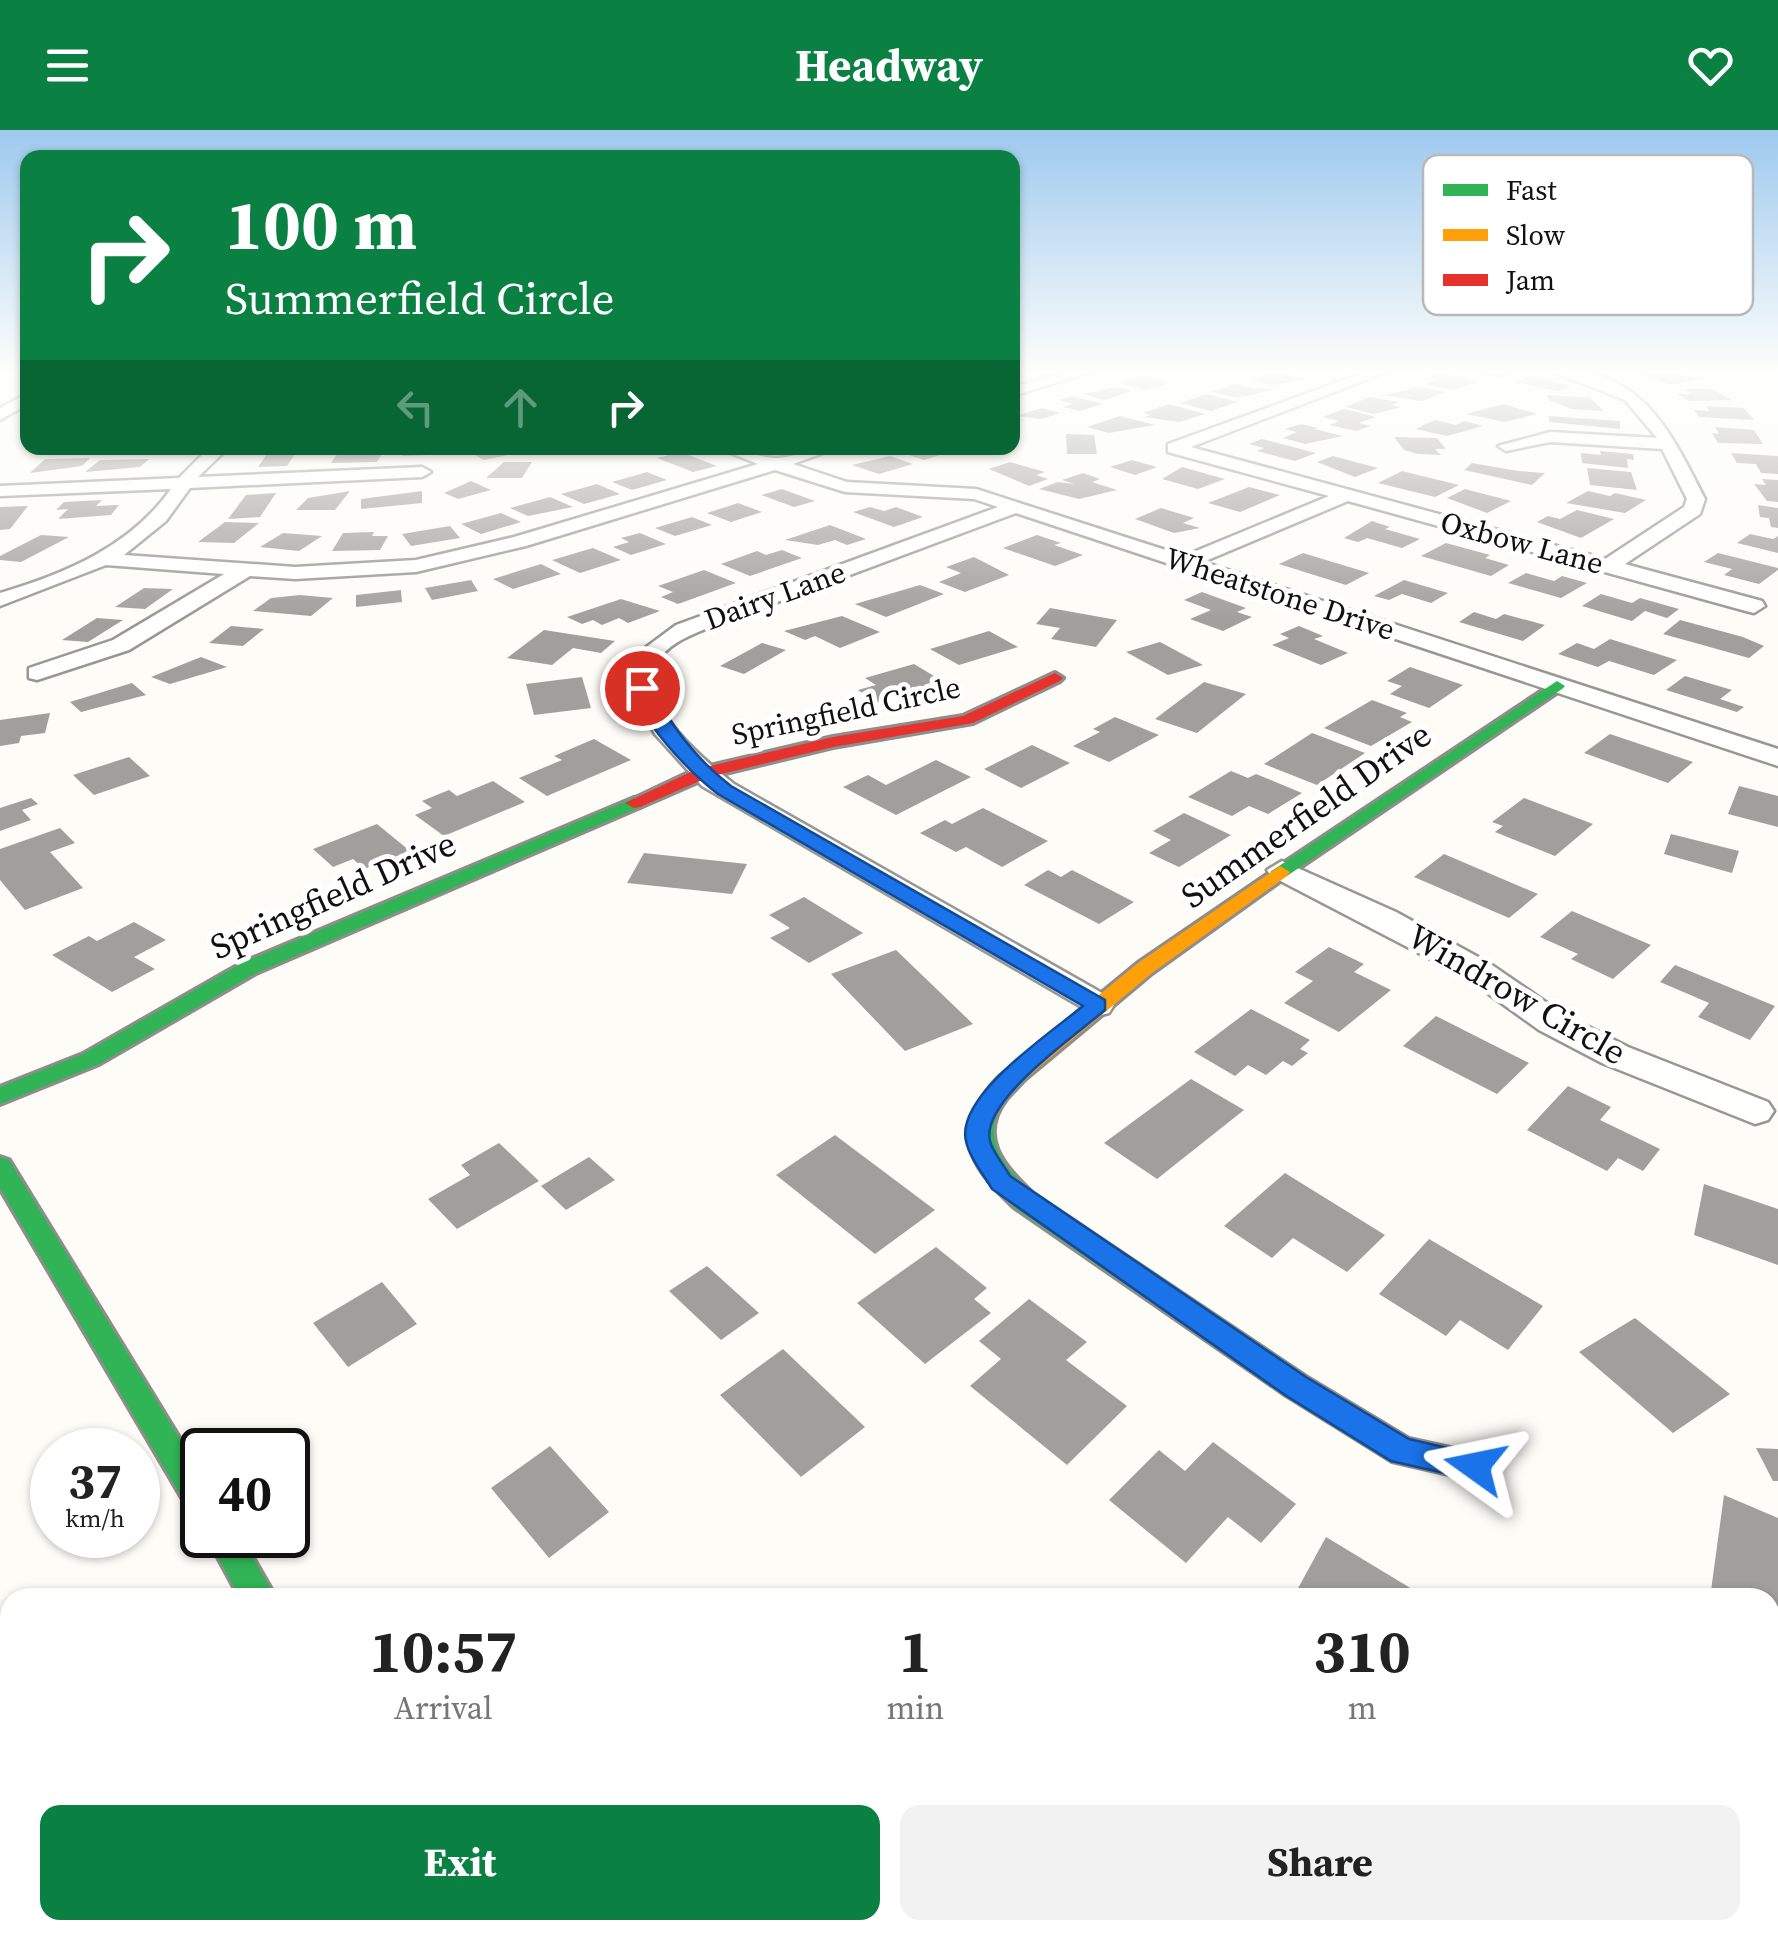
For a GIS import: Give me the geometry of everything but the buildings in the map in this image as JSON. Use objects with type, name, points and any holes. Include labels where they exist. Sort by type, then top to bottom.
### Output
[{"type":"street","name":"Oxbow Lane","points":[[1193,453],[1754,606]]},
{"type":"street","points":[[1609,566],[1693,510],[1696,499],[1673,453]]},
{"type":"street","points":[[0,600],[101,559],[149,526],[189,481],[196,464],[210,455]]},
{"type":"street","name":"Wheatstone Drive","points":[[746,455],[856,489],[944,490],[1016,507],[1778,758]]},
{"type":"street","points":[[101,559],[243,571],[358,571],[416,566],[519,542],[807,455]]},
{"type":"street","points":[[0,491],[422,472]]},
{"type":"street","points":[[1186,562],[1345,496]]},
{"type":"street","name":"Dairy Lane","points":[[1016,507],[700,622],[656,650],[644,666],[642,688],[662,726],[703,774],[724,790],[1098,1005]]},
{"type":"street","points":[[37,672],[85,662],[144,637],[243,571]]},
{"type":"street","name":"Springfield Circle","points":[[703,774],[833,742],[967,720],[1055,678]]},
{"type":"street","name":"Summerfield Drive","points":[[1475,1466],[1402,1451],[1296,1386],[1001,1182],[978,1142],[978,1121],[994,1094],[1098,1005],[1282,870],[1557,686]]},
{"type":"street","name":"Springfield Drive","points":[[0,1096],[91,1059],[250,968],[703,774]]},
{"type":"street","name":"Windrow Circle","points":[[1282,870],[1477,970],[1551,1022],[1632,1062],[1754,1111]]},
{"type":"street","points":[[0,1166],[180,1465]]},
{"type":"street","points":[[236,1558],[253,1588]]},
{"type":"traffic: fast","points":[[1280,872],[1557,686]]},
{"type":"traffic: fast","points":[[0,1096],[91,1059],[249,968],[634,803]]},
{"type":"traffic: fast","points":[[1017,1074],[988,1108],[980,1138],[993,1168],[1023,1200],[1296,1386],[1403,1451],[1475,1466]]},
{"type":"traffic: fast","points":[[0,1166],[180,1466]]},
{"type":"traffic: fast","points":[[236,1558],[253,1588]]},
{"type":"traffic: slow","points":[[1017,1074],[1145,968],[1280,872]]},
{"type":"traffic: jam","points":[[634,803],[703,773],[833,742],[967,720],[1055,678]]},
{"type":"route","points":[[642,688],[662,726],[703,774],[724,790],[1098,1005],[994,1094],[978,1121],[978,1142],[1001,1182],[1033,1208],[1296,1386],[1402,1451],[1475,1466]]}]
